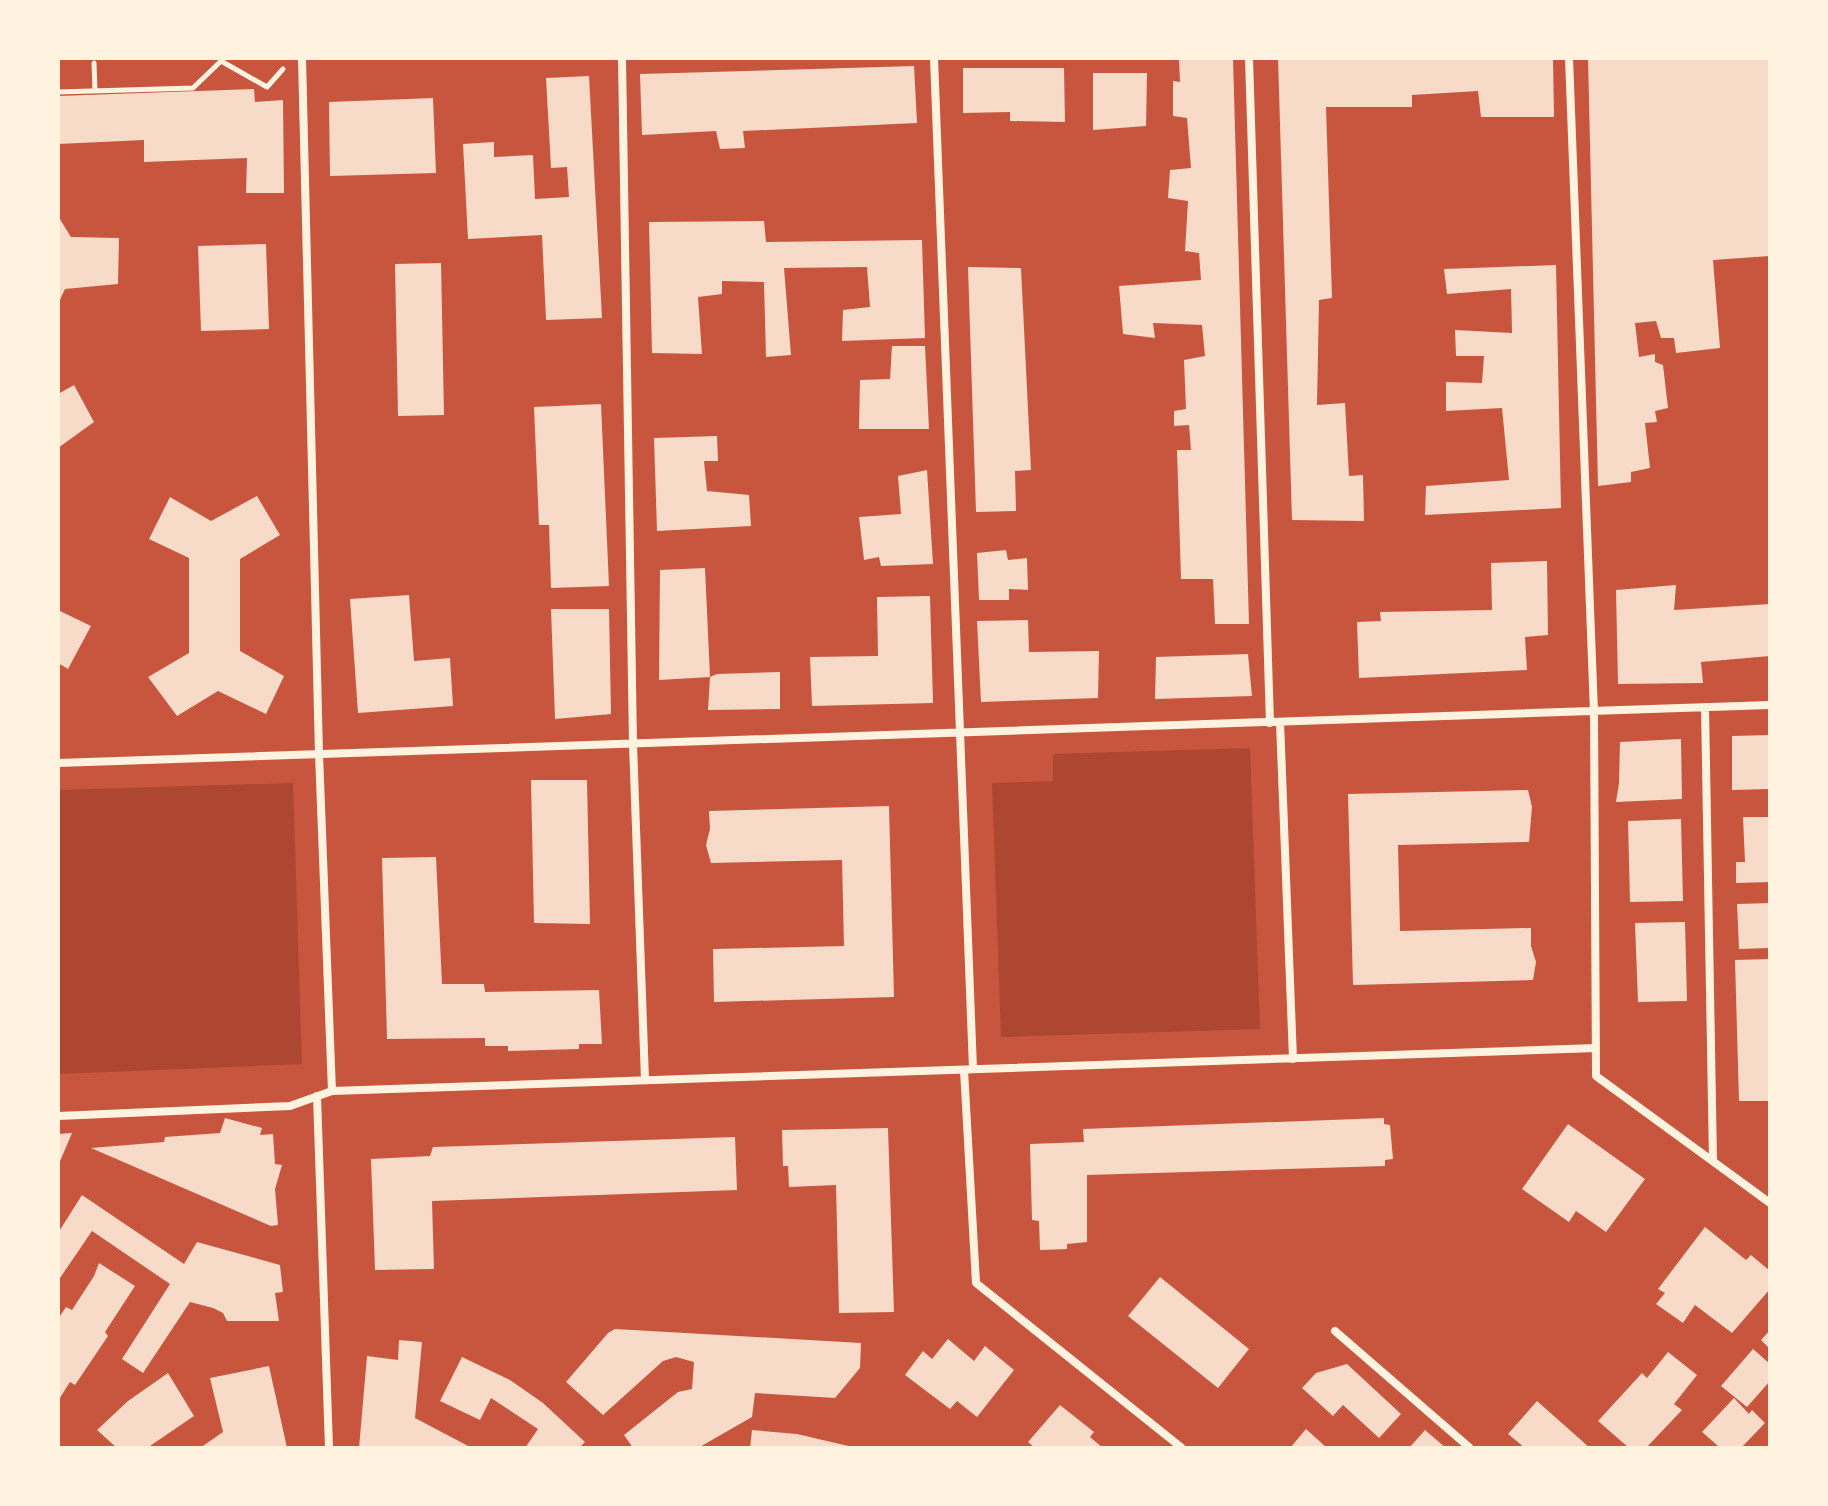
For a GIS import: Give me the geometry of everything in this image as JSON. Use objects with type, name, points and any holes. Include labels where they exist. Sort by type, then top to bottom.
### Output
[{"type":"street","points":[[302,58],[319,754],[332,1091]]},
{"type":"street","points":[[622,58],[633,744],[645,1080]]},
{"type":"street","points":[[934,58],[960,733],[976,1283],[1182,1448]]},
{"type":"street","points":[[1249,58],[1270,723]]},
{"type":"street","points":[[1569,58],[1594,712],[1596,1076],[1770,1203]]},
{"type":"street","points":[[58,763],[1770,705]]},
{"type":"street","points":[[1705,707],[1713,1161]]},
{"type":"street","points":[[1280,722],[1293,1059]]},
{"type":"street","points":[[58,1116],[290,1106],[332,1091],[1596,1048]]},
{"type":"street","points":[[317,1096],[329,1448]]},
{"type":"street","points":[[1335,1331],[1470,1448]]},
{"type":"path","points":[[58,92],[193,88],[221,59],[267,87],[283,69],[288,71]]},
{"type":"path","points":[[94,63],[95,91]]},
{"type":"shaded area","points":[[1250,748],[1260,1029],[1001,1037],[992,783],[1053,781],[1053,754]]},
{"type":"shaded area","points":[[293,783],[302,1064],[58,1074],[58,790]]},
{"type":"building","points":[[1179,58],[1233,58],[1249,624],[1215,624],[1213,579],[1181,579],[1177,450],[1191,450],[1189,425],[1174,426],[1174,411],[1186,409],[1184,360],[1205,356],[1202,325],[1153,323],[1155,338],[1123,334],[1119,286],[1201,280],[1199,253],[1185,251],[1188,201],[1168,198],[1170,170],[1191,168],[1187,118],[1173,116],[1173,81],[1180,82]]},
{"type":"building","points":[[1278,58],[1553,58],[1554,117],[1481,117],[1478,91],[1412,95],[1412,107],[1326,107],[1332,298],[1319,300],[1317,405],[1345,403],[1349,476],[1363,475],[1364,521],[1292,520]]},
{"type":"building","points":[[1588,58],[1770,58],[1770,256],[1713,260],[1720,348],[1676,353],[1674,338],[1661,338],[1656,321],[1635,323],[1639,357],[1655,354],[1655,362],[1663,365],[1668,408],[1655,411],[1657,422],[1645,423],[1650,468],[1631,472],[1631,482],[1598,486]]},
{"type":"building","points":[[914,66],[917,123],[743,131],[745,148],[720,149],[716,131],[642,135],[640,74]]},
{"type":"building","points":[[963,68],[1064,68],[1065,122],[1010,121],[1010,112],[963,113]]},
{"type":"building","points":[[1093,73],[1147,73],[1146,126],[1093,130]]},
{"type":"building","points":[[589,76],[602,318],[546,320],[542,235],[468,239],[463,144],[494,142],[494,157],[533,155],[535,199],[569,197],[567,167],[551,168],[546,78]]},
{"type":"building","points":[[254,89],[255,102],[283,100],[284,193],[246,193],[247,158],[144,162],[144,140],[58,144],[58,96]]},
{"type":"building","points":[[433,98],[436,173],[330,176],[329,102]]},
{"type":"building","points":[[58,216],[71,237],[119,238],[118,284],[65,289],[58,304]]},
{"type":"building","points":[[764,221],[766,242],[922,240],[925,338],[842,341],[843,310],[870,307],[867,267],[784,268],[791,355],[766,357],[764,282],[722,281],[722,294],[698,297],[702,354],[652,353],[649,222]]},
{"type":"building","points":[[266,244],[269,329],[201,331],[198,246]]},
{"type":"building","points":[[441,263],[444,415],[398,416],[395,264]]},
{"type":"building","points":[[1556,265],[1561,508],[1425,515],[1426,486],[1509,480],[1502,408],[1446,411],[1446,382],[1482,383],[1484,356],[1456,356],[1455,330],[1512,333],[1511,289],[1447,294],[1444,269]]},
{"type":"building","points":[[968,267],[1021,268],[1031,470],[1015,471],[1016,511],[976,512]]},
{"type":"building","points":[[892,346],[925,346],[929,429],[859,429],[860,380],[890,379]]},
{"type":"building","points":[[74,385],[94,422],[58,448],[58,394]]},
{"type":"building","points":[[601,404],[609,586],[551,588],[549,525],[539,525],[534,407]]},
{"type":"building","points":[[717,436],[718,461],[704,461],[707,491],[749,495],[751,526],[657,531],[654,438]]},
{"type":"building","points":[[927,470],[933,564],[881,566],[879,557],[864,560],[859,517],[901,514],[898,476]]},
{"type":"building","points":[[257,496],[280,535],[240,559],[240,651],[284,676],[266,714],[218,691],[177,716],[148,677],[189,653],[189,558],[149,539],[170,497],[211,521]]},
{"type":"building","points":[[1006,550],[1008,560],[1027,558],[1028,590],[1009,589],[1009,600],[979,600],[977,553]]},
{"type":"building","points":[[1547,561],[1548,635],[1525,637],[1527,670],[1359,678],[1357,622],[1381,621],[1380,612],[1492,610],[1491,563]]},
{"type":"building","points":[[705,568],[710,677],[659,680],[660,570]]},
{"type":"building","points":[[1676,585],[1674,610],[1770,604],[1770,656],[1701,662],[1703,683],[1618,684],[1616,590]]},
{"type":"building","points":[[409,595],[414,661],[450,658],[453,706],[358,713],[350,599]]},
{"type":"building","points":[[930,596],[933,703],[812,706],[810,657],[878,656],[877,597]]},
{"type":"building","points":[[551,609],[609,609],[611,714],[555,719]]},
{"type":"building","points":[[58,610],[91,626],[68,669],[58,663]]},
{"type":"building","points":[[1028,620],[1029,652],[1099,651],[1098,698],[981,702],[977,621]]},
{"type":"building","points":[[1248,654],[1252,696],[1155,699],[1156,657]]},
{"type":"building","points":[[780,672],[780,709],[708,710],[710,677],[717,674]]},
{"type":"building","points":[[1770,735],[1770,789],[1732,790],[1732,736]]},
{"type":"building","points":[[1681,739],[1682,799],[1616,802],[1620,742]]},
{"type":"building","points":[[531,780],[587,780],[590,924],[534,923]]},
{"type":"building","points":[[1528,790],[1532,807],[1529,842],[1398,845],[1400,931],[1531,928],[1531,946],[1536,962],[1533,980],[1353,985],[1348,794]]},
{"type":"building","points":[[889,806],[894,997],[714,1002],[713,949],[844,946],[842,860],[711,863],[706,845],[710,829],[709,811]]},
{"type":"building","points":[[1743,817],[1770,817],[1770,882],[1736,883],[1736,862],[1745,862]]},
{"type":"building","points":[[1681,819],[1683,901],[1630,902],[1628,821]]},
{"type":"building","points":[[436,857],[442,984],[484,984],[485,992],[599,990],[602,1044],[579,1044],[579,1049],[508,1051],[508,1046],[485,1046],[485,1038],[387,1039],[382,858]]},
{"type":"building","points":[[1770,903],[1770,948],[1739,949],[1737,904]]},
{"type":"building","points":[[1685,922],[1687,1001],[1638,1002],[1635,923]]},
{"type":"building","points":[[1770,959],[1770,1101],[1739,1101],[1735,960]]},
{"type":"building","points":[[225,1118],[262,1128],[260,1135],[273,1134],[275,1164],[282,1165],[275,1189],[278,1225],[271,1226],[91,1148],[164,1142],[165,1137],[220,1133]]},
{"type":"building","points":[[1384,1118],[1384,1124],[1390,1125],[1393,1159],[1385,1160],[1385,1166],[1087,1175],[1087,1242],[1067,1244],[1067,1249],[1040,1250],[1039,1221],[1032,1220],[1030,1144],[1084,1142],[1083,1129]]},
{"type":"building","points":[[1568,1124],[1645,1179],[1606,1232],[1576,1211],[1569,1222],[1522,1189]]},
{"type":"building","points":[[888,1128],[894,1312],[839,1313],[836,1185],[789,1187],[788,1166],[783,1166],[782,1130]]},
{"type":"building","points":[[72,1133],[58,1166],[58,1134]]},
{"type":"building","points":[[735,1137],[737,1190],[432,1201],[434,1269],[375,1270],[371,1159],[430,1156],[433,1147]]},
{"type":"building","points":[[82,1195],[184,1264],[197,1242],[280,1265],[283,1292],[275,1293],[279,1321],[227,1321],[223,1313],[190,1302],[143,1373],[122,1359],[170,1284],[92,1231],[58,1281],[58,1233]]},
{"type":"building","points":[[1705,1227],[1746,1260],[1751,1255],[1770,1271],[1770,1289],[1732,1333],[1695,1305],[1683,1323],[1656,1304],[1665,1293],[1658,1289]]},
{"type":"building","points":[[99,1263],[135,1286],[105,1332],[108,1336],[75,1385],[70,1382],[58,1401],[58,1319],[66,1307],[72,1310]]},
{"type":"building","points":[[1160,1277],[1249,1349],[1218,1388],[1128,1316]]},
{"type":"building","points":[[615,1329],[861,1343],[860,1368],[835,1398],[755,1393],[752,1417],[698,1448],[633,1448],[624,1435],[678,1392],[692,1389],[694,1362],[676,1357],[663,1361],[603,1415],[566,1382],[608,1333]]},
{"type":"building","points":[[1770,1330],[1770,1345],[1768,1347],[1761,1340]]},
{"type":"building","points":[[948,1339],[974,1361],[985,1346],[1014,1370],[977,1417],[957,1401],[950,1409],[905,1375],[923,1351],[932,1359]]},
{"type":"building","points":[[399,1340],[422,1342],[415,1418],[472,1448],[359,1448],[367,1356],[398,1360]]},
{"type":"building","points":[[1753,1349],[1770,1364],[1770,1381],[1747,1407],[1721,1386]]},
{"type":"building","points":[[1668,1352],[1697,1375],[1674,1404],[1682,1410],[1646,1448],[1629,1448],[1598,1421],[1642,1373],[1647,1378]]},
{"type":"building","points":[[462,1357],[510,1380],[543,1403],[585,1442],[579,1448],[525,1448],[538,1429],[491,1398],[480,1420],[440,1401]]},
{"type":"building","points":[[1347,1364],[1401,1414],[1379,1438],[1343,1405],[1333,1416],[1302,1388],[1316,1373]]},
{"type":"building","points":[[269,1366],[287,1448],[200,1448],[223,1432],[210,1378]]},
{"type":"building","points":[[168,1373],[194,1416],[147,1448],[117,1448],[97,1430],[128,1401]]},
{"type":"building","points":[[1734,1398],[1749,1414],[1752,1410],[1765,1423],[1741,1448],[1716,1448],[1718,1446],[1702,1432]]},
{"type":"building","points":[[1537,1401],[1590,1448],[1525,1448],[1508,1434]]},
{"type":"building","points":[[1060,1405],[1094,1432],[1090,1437],[1103,1448],[1035,1448],[1028,1442]]},
{"type":"building","points":[[1306,1429],[1327,1448],[1290,1448]]},
{"type":"building","points":[[752,1430],[797,1434],[857,1448],[750,1448]]},
{"type":"building","points":[[1425,1430],[1446,1448],[1409,1448]]}]
